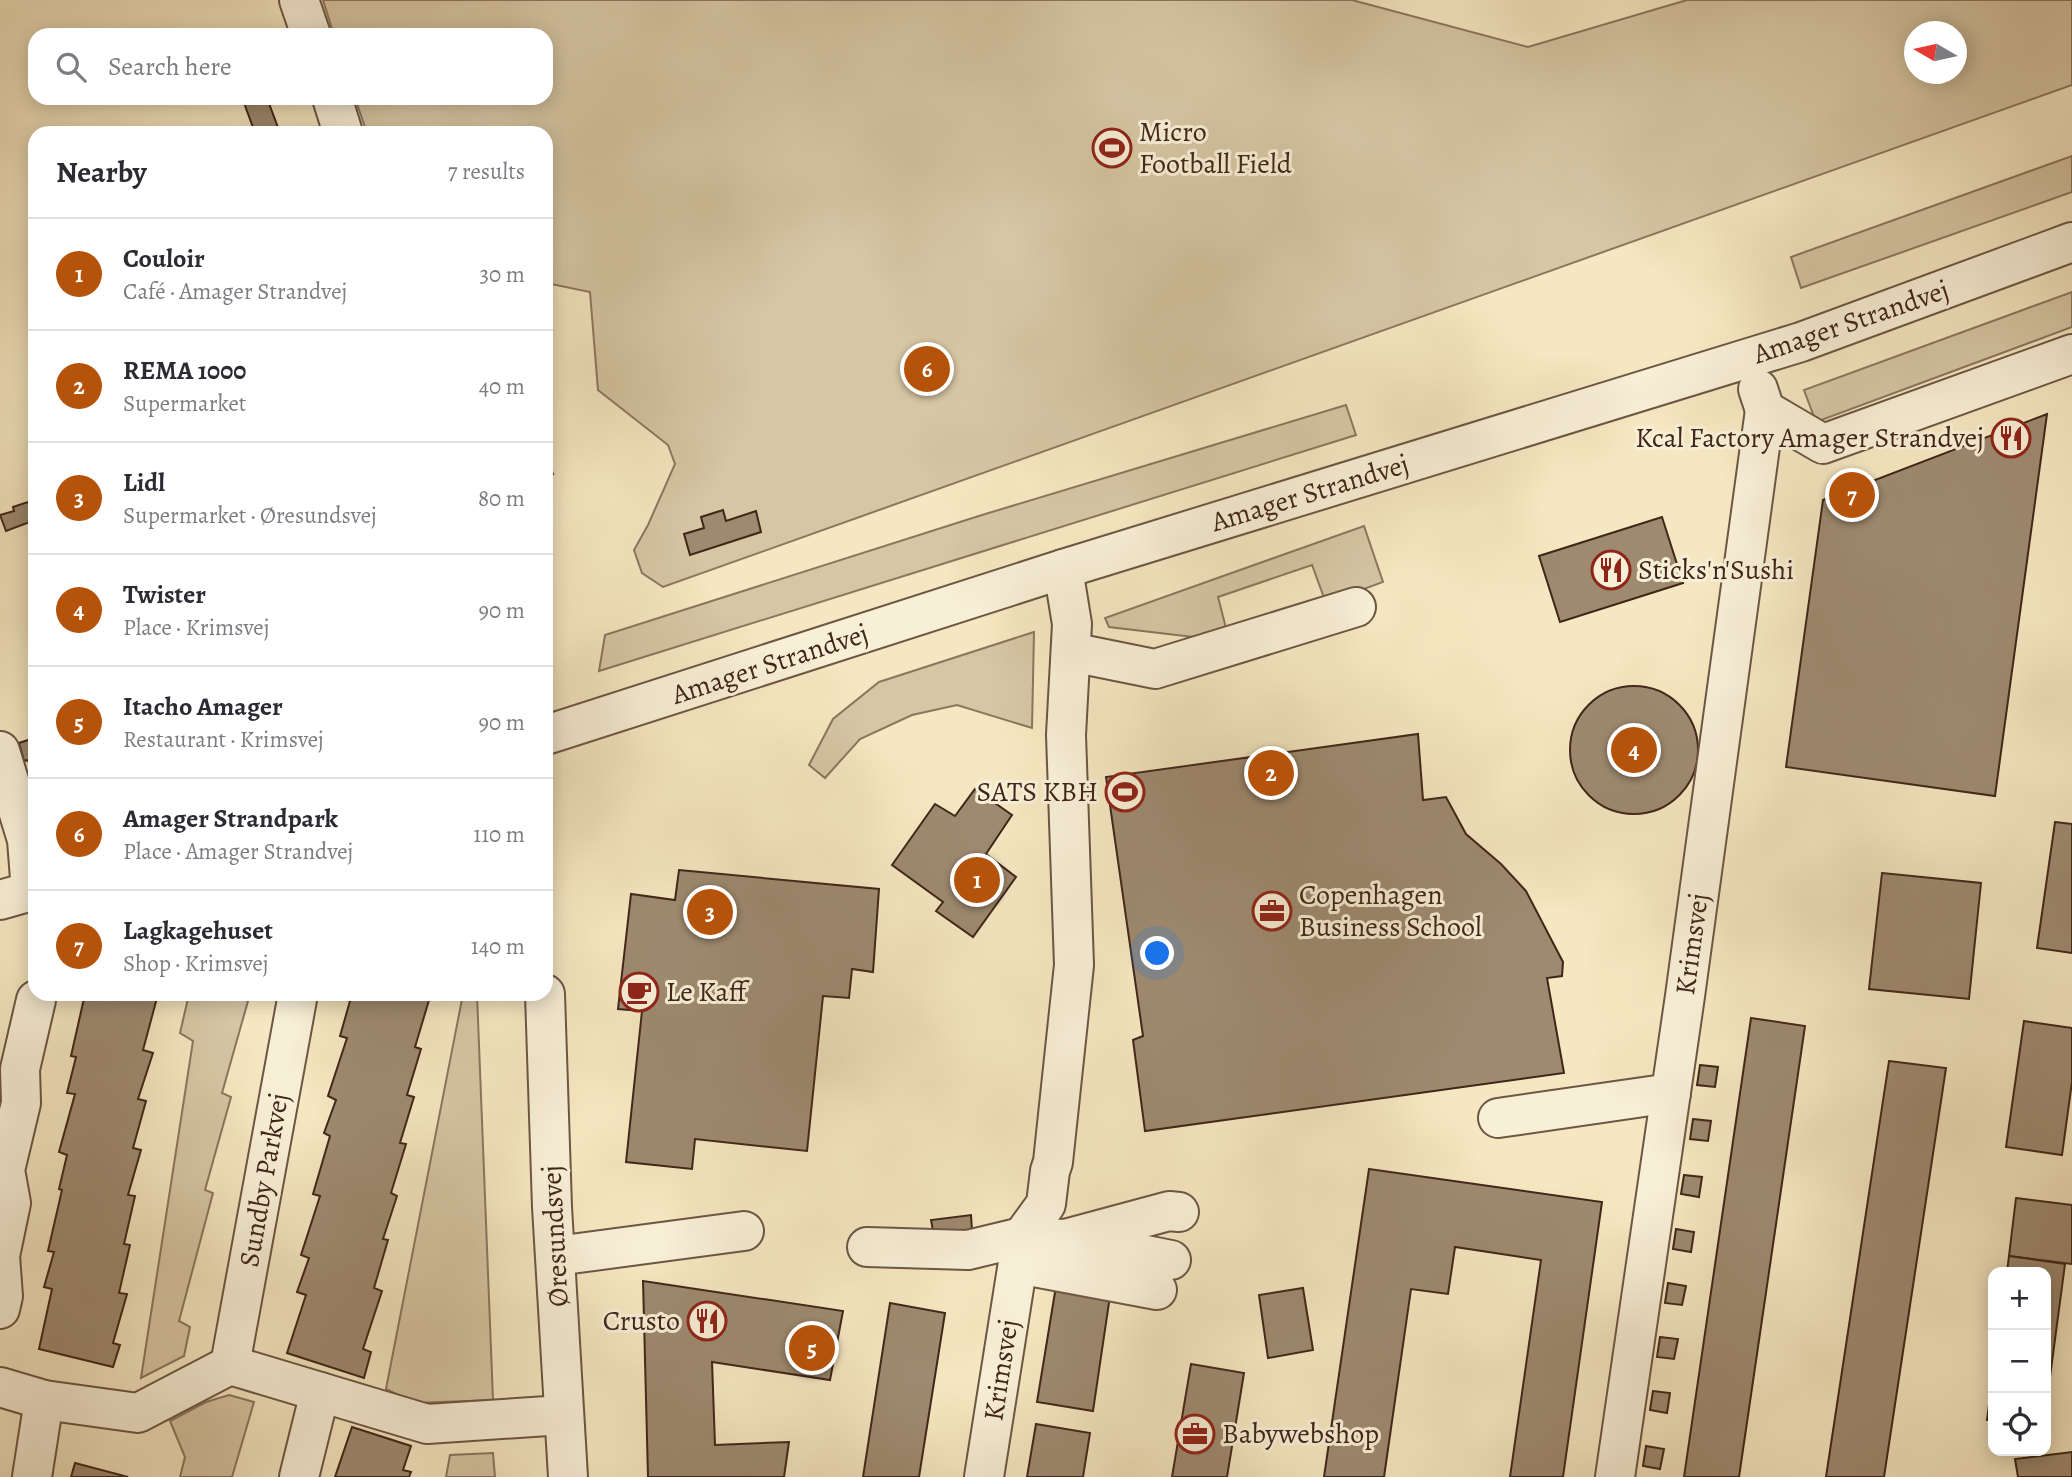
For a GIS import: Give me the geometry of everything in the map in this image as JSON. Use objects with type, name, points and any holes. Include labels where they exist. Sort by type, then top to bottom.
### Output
[{"type":"street","points":[[299,0],[309,28]]},
{"type":"street","points":[[334,105],[342,126]]},
{"type":"street","name":"Amager Strandvej","points":[[553,733],[1063,569],[1748,359],[1862,321],[2072,242]]},
{"type":"street","points":[[1748,359],[1765,410],[1823,444],[2072,354]]},
{"type":"street","name":"Krimsvej","points":[[1615,1477],[1671,1093],[1667,1019],[1765,410]]},
{"type":"street","points":[[1020,1250],[1046,1204],[1050,1171],[1076,1092],[1066,735],[1072,624],[1063,569]]},
{"type":"street","points":[[1071,652],[1155,669],[1356,607]]},
{"type":"street","points":[[0,751],[27,840],[22,894]]},
{"type":"street","points":[[0,1309],[4,1296],[0,1256],[11,1203],[5,1170],[21,1103],[20,1069],[36,1001]]},
{"type":"street","name":"Sundby Parkvej","points":[[230,1365],[297,1001]]},
{"type":"street","name":"Øresundsvej","points":[[545,1001],[568,1477]]},
{"type":"street","points":[[1498,1118],[1671,1093]]},
{"type":"street","points":[[1020,1250],[1169,1211],[1179,1212]]},
{"type":"street","points":[[556,1256],[744,1231]]},
{"type":"street","points":[[867,1247],[1020,1250],[1164,1275],[1065,1239]]},
{"type":"street","name":"Krimsvej","points":[[984,1477],[1020,1250]]},
{"type":"street","points":[[0,1387],[44,1400],[138,1413],[230,1365],[427,1424],[563,1415]]},
{"type":"street","points":[[299,1477],[320,1392]]},
{"type":"street","points":[[32,1477],[44,1400]]},
{"type":"shaded area","points":[[323,0],[1352,0],[1528,47],[1687,0],[2072,0],[2072,85],[663,587],[642,573],[634,550],[675,464],[668,445],[598,390],[590,292],[553,284],[553,126],[365,126],[357,105],[553,105],[553,28],[332,28]]},
{"type":"shaded area","points":[[2072,156],[2072,192],[1801,288],[1791,257]]},
{"type":"shaded area","points":[[2072,292],[2072,327],[1816,422],[1804,390]]},
{"type":"shaded area","points":[[1346,405],[1356,435],[599,671],[605,635],[982,515]]},
{"type":"shaded area","points":[[1364,526],[1383,582],[1326,603],[1312,565],[1218,597],[1226,628],[1210,639],[1109,627],[1105,618]]},
{"type":"shaded area","points":[[1034,632],[1032,728],[957,705],[912,715],[860,739],[825,778],[809,765],[833,719],[879,682]]},
{"type":"shaded area","points":[[187,1001],[248,1001],[222,1093],[231,1097],[205,1190],[213,1193],[179,1321],[190,1327],[184,1356],[141,1378],[193,1041],[180,1033]]},
{"type":"shaded area","points":[[462,1001],[477,1001],[493,1400],[415,1403],[386,1389]]},
{"type":"shaded area","points":[[229,1395],[254,1402],[232,1477],[180,1477],[185,1457],[170,1421],[206,1402]]},
{"type":"shaded area","points":[[493,1453],[495,1477],[446,1477],[450,1455]]},
{"type":"building","points":[[245,105],[270,105],[277,126],[252,126]]},
{"type":"building","points":[[2047,414],[1995,796],[1786,767],[1823,500]]},
{"type":"building","points":[[28,502],[28,523],[6,531],[0,515],[14,511],[13,507]]},
{"type":"building","points":[[723,510],[726,521],[756,511],[761,532],[690,555],[684,534],[704,528],[701,517]]},
{"type":"building","name":"Sticks'n'Sushi","points":[[1662,517],[1683,583],[1560,622],[1539,556]]},
{"type":"building","points":[[1634,686],[1658,691],[1679,705],[1693,726],[1698,750],[1693,774],[1679,795],[1658,809],[1634,814],[1610,809],[1589,795],[1575,774],[1570,750],[1575,726],[1589,705],[1610,691]]},
{"type":"building","points":[[1418,734],[1423,800],[1446,797],[1466,834],[1501,864],[1526,891],[1563,962],[1562,976],[1547,978],[1564,1073],[1145,1131],[1133,1040],[1143,1036],[1106,777]]},
{"type":"building","points":[[28,740],[28,760],[24,761],[19,743]]},
{"type":"building","points":[[975,789],[1012,815],[986,854],[1016,877],[973,937],[936,911],[943,902],[892,865],[935,804],[955,816]]},
{"type":"building","points":[[2055,822],[2072,824],[2072,953],[2037,948]]},
{"type":"building","points":[[679,870],[879,889],[873,972],[852,969],[849,998],[823,996],[807,1151],[695,1139],[692,1169],[626,1162],[642,1011],[618,1009],[631,894],[675,900]]},
{"type":"building","points":[[1882,873],[1981,883],[1969,999],[1869,989]]},
{"type":"building","points":[[83,1001],[156,1001],[143,1050],[153,1053],[138,1099],[146,1101],[133,1148],[141,1150],[128,1195],[135,1196],[124,1244],[130,1245],[119,1293],[127,1294],[113,1343],[120,1345],[113,1367],[39,1349],[52,1289],[44,1287],[54,1252],[48,1251],[67,1155],[59,1152],[75,1094],[67,1093],[76,1057],[71,1056]]},
{"type":"building","points":[[350,1001],[429,1001],[415,1047],[421,1049],[407,1095],[414,1097],[400,1143],[406,1144],[391,1193],[397,1196],[383,1239],[388,1240],[374,1288],[382,1291],[363,1349],[371,1352],[364,1378],[287,1353],[306,1295],[297,1292],[309,1258],[301,1255],[320,1196],[313,1194],[330,1136],[324,1133],[336,1100],[328,1096],[347,1038],[340,1036]]},
{"type":"building","points":[[1751,1018],[1805,1026],[1739,1477],[1684,1477]]},
{"type":"building","points":[[2024,1021],[2072,1028],[2072,1082],[2062,1155],[2006,1147]]},
{"type":"building","points":[[1889,1061],[1946,1068],[1884,1477],[1826,1477]]},
{"type":"building","points":[[1700,1065],[1718,1067],[1715,1087],[1697,1085]]},
{"type":"building","points":[[1693,1119],[1711,1121],[1708,1141],[1690,1139]]},
{"type":"building","points":[[1369,1169],[1602,1202],[1563,1477],[1510,1477],[1541,1260],[1455,1247],[1448,1294],[1411,1289],[1384,1477],[1324,1477]]},
{"type":"building","points":[[1684,1175],[1702,1177],[1699,1197],[1681,1194]]},
{"type":"building","points":[[2016,1198],[2072,1205],[2072,1264],[2009,1256]]},
{"type":"building","points":[[971,1215],[972,1231],[934,1236],[931,1220]]},
{"type":"building","points":[[1676,1229],[1694,1232],[1691,1252],[1673,1249]]},
{"type":"building","points":[[2009,1256],[2065,1264],[2051,1369],[2051,1267],[2008,1267]]},
{"type":"building","points":[[1057,1280],[1111,1289],[1093,1411],[1037,1402]]},
{"type":"building","points":[[643,1281],[843,1311],[830,1380],[712,1362],[715,1445],[789,1442],[784,1477],[648,1477]]},
{"type":"building","points":[[1668,1283],[1686,1286],[1682,1305],[1665,1303]]},
{"type":"building","points":[[1303,1288],[1313,1350],[1268,1358],[1259,1295]]},
{"type":"building","points":[[890,1303],[945,1313],[919,1477],[863,1477]]},
{"type":"building","points":[[1660,1337],[1678,1339],[1674,1359],[1657,1357]]},
{"type":"building","points":[[1191,1364],[1244,1373],[1227,1477],[1172,1477]]},
{"type":"building","points":[[1653,1391],[1670,1393],[1667,1413],[1650,1410]]},
{"type":"building","points":[[1036,1424],[1090,1433],[1083,1477],[1027,1477]]},
{"type":"building","points":[[352,1427],[411,1446],[403,1470],[411,1472],[409,1477],[335,1477]]},
{"type":"building","points":[[1646,1446],[1664,1449],[1660,1469],[1643,1466]]},
{"type":"building","points":[[2072,1452],[2072,1477],[2018,1477],[2015,1459]]},
{"type":"building","points":[[75,1463],[128,1477],[71,1477]]},
{"type":"place","name":"Micro Football Field","points":[[1112,148]]},
{"type":"place","name":"Amager Strandpark","points":[[927,369]]},
{"type":"place","name":"Kcal Factory Amager Strandvej","points":[[2011,438]]},
{"type":"place","name":"Lagkagehuset","points":[[1852,495]]},
{"type":"place","name":"Sticks'n'Sushi","points":[[1611,570]]},
{"type":"place","name":"Twister","points":[[1634,750]]},
{"type":"place","name":"REMA 1000","points":[[1271,773]]},
{"type":"place","name":"SATS KBH","points":[[1125,792]]},
{"type":"place","name":"Couloir","points":[[977,880]]},
{"type":"place","name":"Copenhagen Business School","points":[[1272,911]]},
{"type":"place","name":"Lidl","points":[[710,912]]},
{"type":"place","name":"Le Kaff","points":[[639,992]]},
{"type":"place","name":"Crusto","points":[[707,1321]]},
{"type":"place","name":"Itacho Amager","points":[[812,1348]]},
{"type":"place","name":"Babywebshop","points":[[1195,1434]]}]
